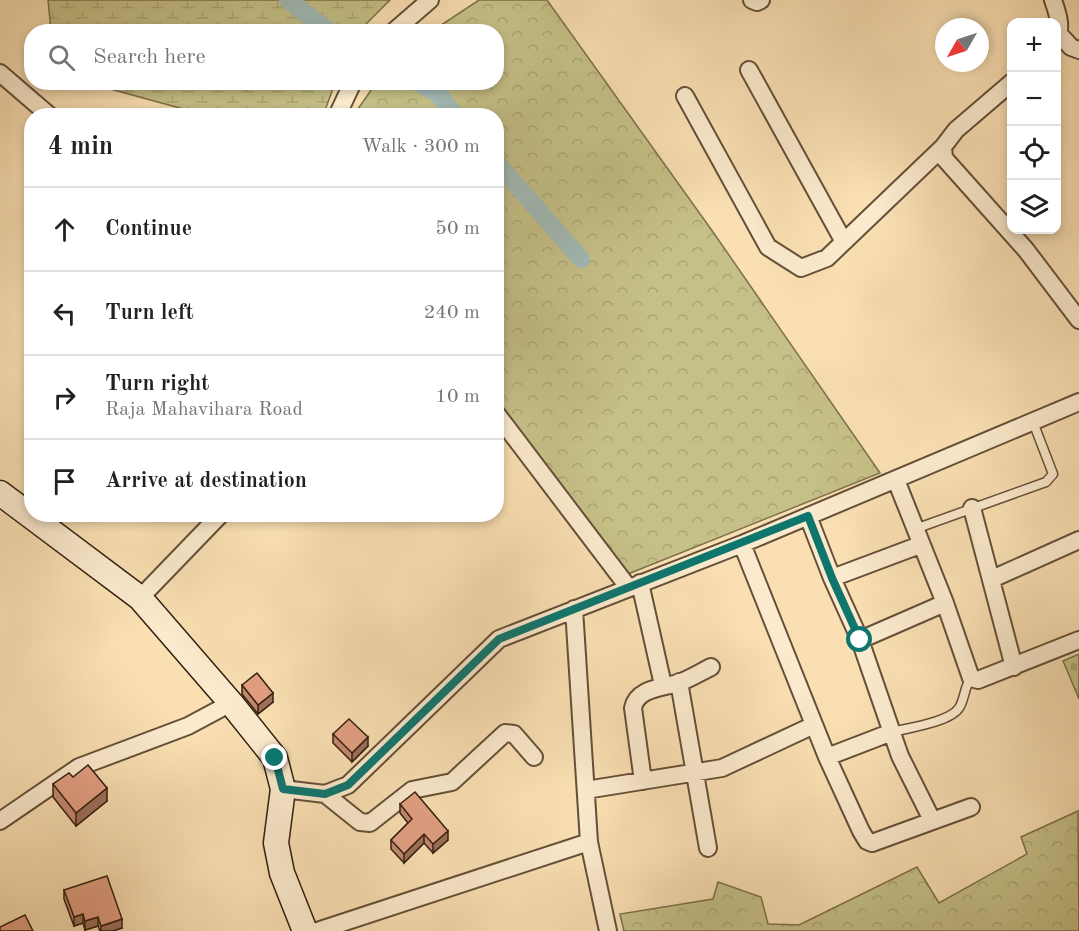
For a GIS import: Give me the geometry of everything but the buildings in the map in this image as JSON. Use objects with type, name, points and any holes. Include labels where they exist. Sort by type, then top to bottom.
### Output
[{"type":"street","points":[[402,24],[430,0]]},
{"type":"street","points":[[752,0],[757,2],[760,0]]},
{"type":"street","points":[[1053,0],[1058,18]]},
{"type":"street","points":[[1061,39],[1079,50]]},
{"type":"street","points":[[749,70],[844,242]]},
{"type":"street","points":[[0,73],[41,108]]},
{"type":"street","points":[[685,96],[768,247],[801,268],[827,258],[943,147],[956,130],[1007,85]]},
{"type":"street","points":[[341,108],[349,90]]},
{"type":"street","points":[[943,147],[944,158],[1026,250],[1079,320]]},
{"type":"street","points":[[283,789],[325,794],[348,785],[499,639],[742,543],[1079,402]]},
{"type":"street","points":[[504,424],[634,585],[671,684],[695,774],[708,848]]},
{"type":"street","points":[[896,480],[945,603],[971,678],[978,680],[1079,640]]},
{"type":"street","points":[[0,493],[24,511]]},
{"type":"street","points":[[972,508],[1014,667]]},
{"type":"street","points":[[808,516],[832,578],[860,640],[900,756],[932,820]]},
{"type":"street","points":[[39,522],[140,598],[231,703],[275,758],[283,789],[276,843],[282,873],[305,931]]},
{"type":"street","points":[[140,598],[213,522]]},
{"type":"street","points":[[832,578],[917,537]]},
{"type":"street","points":[[992,579],[1079,540]]},
{"type":"street","points":[[742,543],[827,757],[867,841],[872,843],[971,807]]},
{"type":"street","points":[[860,640],[945,603]]},
{"type":"street","points":[[574,609],[589,842],[608,931]]},
{"type":"street","points":[[643,781],[634,701],[638,697],[711,667]]},
{"type":"street","points":[[0,821],[79,767],[188,726],[231,703]]},
{"type":"street","points":[[586,790],[722,768],[814,725]]},
{"type":"street","points":[[827,757],[892,732]]},
{"type":"street","points":[[325,794],[360,822],[370,823],[412,790],[452,782],[505,733],[514,734],[534,757]]},
{"type":"street","points":[[317,931],[589,842]]},
{"type":"lane","points":[[917,537],[972,508],[1046,483],[1053,474],[1033,422]]},
{"type":"lane","points":[[892,732],[950,717],[959,708],[966,685],[971,678]]},
{"type":"green space","points":[[48,0],[390,0],[366,24],[50,24]]},
{"type":"green space","points":[[479,0],[547,0],[713,232],[880,473],[618,578],[504,424],[504,108],[359,108],[371,90],[504,90],[504,24],[443,24]]},
{"type":"green space","points":[[114,90],[332,90],[326,108],[180,108]]},
{"type":"green space","points":[[1079,654],[1079,699],[1063,661]]},
{"type":"green space","points":[[1078,811],[1079,931],[624,931],[620,914],[713,899],[718,882],[761,897],[768,924],[799,925],[917,867],[939,903],[1027,854],[1021,837]]},
{"type":"waterway","points":[[288,0],[320,24]]},
{"type":"waterway","points":[[431,90],[438,94],[449,108]]},
{"type":"waterway","points":[[504,171],[581,259]]},
{"type":"route","points":[[275,758],[283,789],[325,794],[348,785],[499,639],[808,516],[832,578],[860,640]]}]
